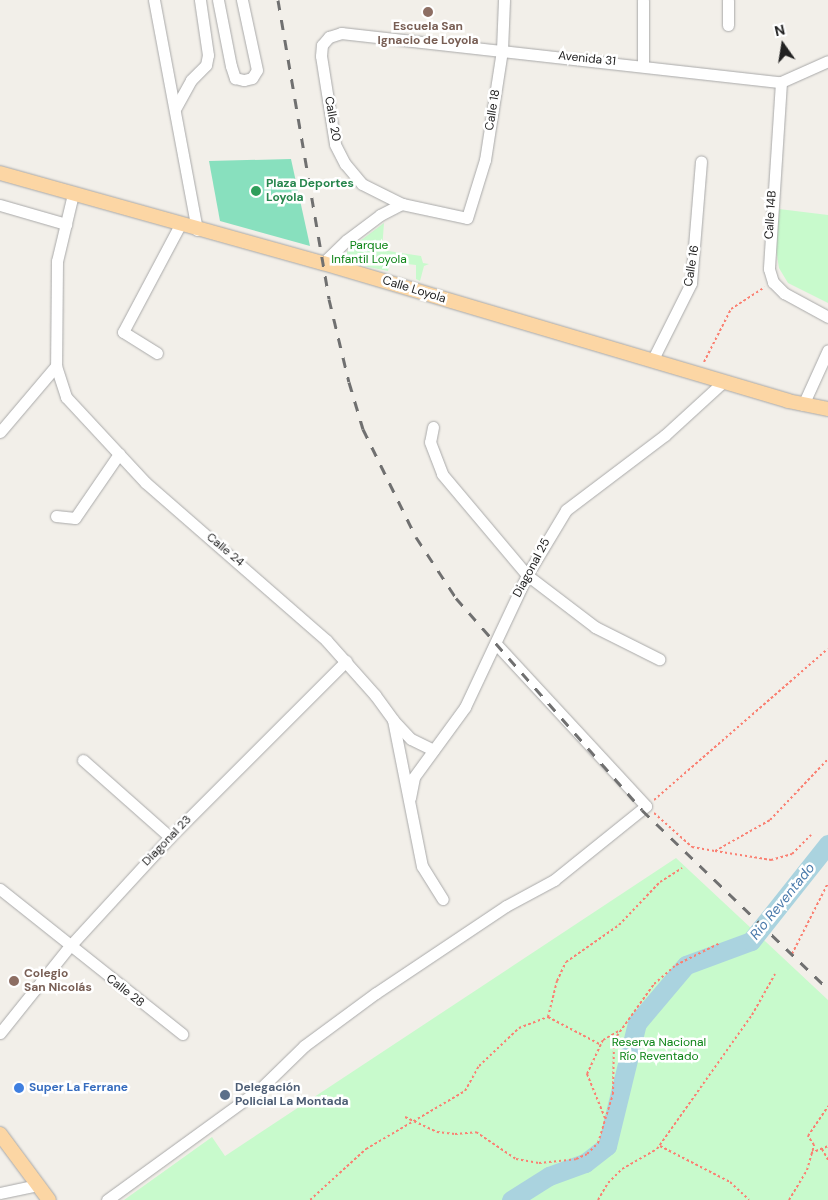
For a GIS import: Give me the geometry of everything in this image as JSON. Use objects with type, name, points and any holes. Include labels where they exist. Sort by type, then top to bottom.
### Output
[{"type":"main road","name":"Calle Loyola","points":[[0,173],[197,230],[323,263],[803,405],[828,409]]},
{"type":"main road","points":[[0,1134],[49,1200]]},
{"type":"street","points":[[154,0],[197,230]]},
{"type":"street","points":[[175,110],[191,80],[206,65],[208,55],[200,0]]},
{"type":"street","points":[[218,0],[231,66],[235,78],[244,80],[252,78],[257,70],[242,0]]},
{"type":"street","name":"Calle 18","points":[[467,218],[485,160],[502,50],[504,0]]},
{"type":"street","points":[[643,0],[643,64]]},
{"type":"street","points":[[728,0],[728,25]]},
{"type":"street","name":"Avenida 31","points":[[341,33],[643,64],[781,82]]},
{"type":"street","name":"Calle 20","points":[[341,33],[329,38],[322,45],[320,56],[336,144],[345,164],[362,184],[402,204],[467,218]]},
{"type":"street","points":[[781,82],[828,61]]},
{"type":"street","name":"Calle 14B","points":[[773,282],[768,258],[781,82]]},
{"type":"street","name":"Calle 16","points":[[652,361],[691,283],[701,161]]},
{"type":"street","name":"Calle 24","points":[[73,194],[57,261],[56,366],[66,397],[146,483],[247,569],[346,661],[392,720],[422,866],[442,900]]},
{"type":"street","points":[[323,263],[347,240],[380,215],[402,204]]},
{"type":"street","points":[[0,205],[66,224]]},
{"type":"street","points":[[157,354],[123,332],[180,225]]},
{"type":"street","points":[[773,282],[797,303],[828,317]]},
{"type":"street","points":[[803,405],[828,350]]},
{"type":"street","points":[[0,432],[56,366]]},
{"type":"street","name":"Diagonal 25","points":[[408,805],[414,777],[465,707],[527,575],[566,510],[666,435],[723,382]]},
{"type":"street","points":[[433,427],[430,442],[442,474],[527,575],[595,627],[659,659]]},
{"type":"street","points":[[56,516],[75,518],[119,454]]},
{"type":"street","points":[[107,1200],[134,1177],[260,1089],[304,1046],[376,993],[506,906],[554,880],[644,808],[496,644]]},
{"type":"street","name":"Diagonal 23","points":[[0,1033],[69,947],[170,837],[346,661]]},
{"type":"street","points":[[392,720],[411,739],[434,750]]},
{"type":"street","points":[[83,760],[170,837]]},
{"type":"street","name":"Calle 28","points":[[0,889],[69,947],[182,1034]]},
{"type":"street","points":[[0,1193],[38,1185]]},
{"type":"path","points":[[697,374],[731,309],[773,282]]},
{"type":"path","points":[[811,835],[792,854],[770,860],[692,847],[644,808],[828,649]]},
{"type":"path","points":[[715,851],[770,820],[828,759]]},
{"type":"path","points":[[548,1017],[557,981],[566,962],[619,925],[660,882],[682,868]]},
{"type":"path","points":[[792,954],[828,883]]},
{"type":"path","points":[[405,1117],[437,1132],[455,1134],[476,1132],[516,1158],[538,1164],[576,1159],[587,1154],[598,1143],[613,1094],[614,1040],[654,984],[676,965],[720,943]]},
{"type":"path","points":[[598,1200],[608,1182],[622,1169],[659,1146],[752,1015],[775,974]]},
{"type":"path","points":[[310,1200],[366,1149],[465,1091],[480,1066],[519,1028],[548,1017],[601,1045]]},
{"type":"path","points":[[606,1120],[587,1074],[601,1045],[613,1031],[621,1030]]},
{"type":"path","points":[[789,1200],[807,1170],[814,1145],[808,1136],[828,1106]]},
{"type":"path","points":[[659,1146],[730,1182],[749,1200]]},
{"type":"path","points":[[811,1153],[828,1146]]},
{"type":"path","points":[[822,1149],[828,1160]]},
{"type":"green space","name":"Plaza Deportes Loyola","points":[[291,159],[310,246],[220,221],[209,161]]},
{"type":"green space","points":[[779,209],[828,215],[828,303],[788,283],[779,268],[776,249]]},
{"type":"green space","name":"Parque Infantil Loyola","points":[[384,223],[382,250],[421,256],[423,263],[429,264],[424,266],[420,281],[416,279],[416,265],[390,262],[388,271],[354,264],[344,258],[348,250]]},
{"type":"green space","name":"Reserva Nacional Río Reventado","points":[[676,858],[828,1000],[828,1200],[124,1200],[212,1137],[225,1156]]},
{"type":"waterway","name":"Rio Reventado","points":[[511,1200],[549,1176],[585,1163],[607,1146],[637,1023],[686,965],[751,941],[828,844]]},
{"type":"railway","points":[[278,0],[329,299],[349,382],[363,429],[416,537],[456,598],[642,810],[828,989]]},
{"type":"place","name":"Escuela San Ignacio de Loyola","points":[[428,12]]},
{"type":"place","name":"Plaza Deportes Loyola","points":[[256,191]]},
{"type":"place","name":"Colegio San Nicolás","points":[[14,981]]},
{"type":"place","name":"Super La Ferrane","points":[[19,1088]]},
{"type":"place","name":"Delegación Policial La Montada","points":[[225,1095]]}]
